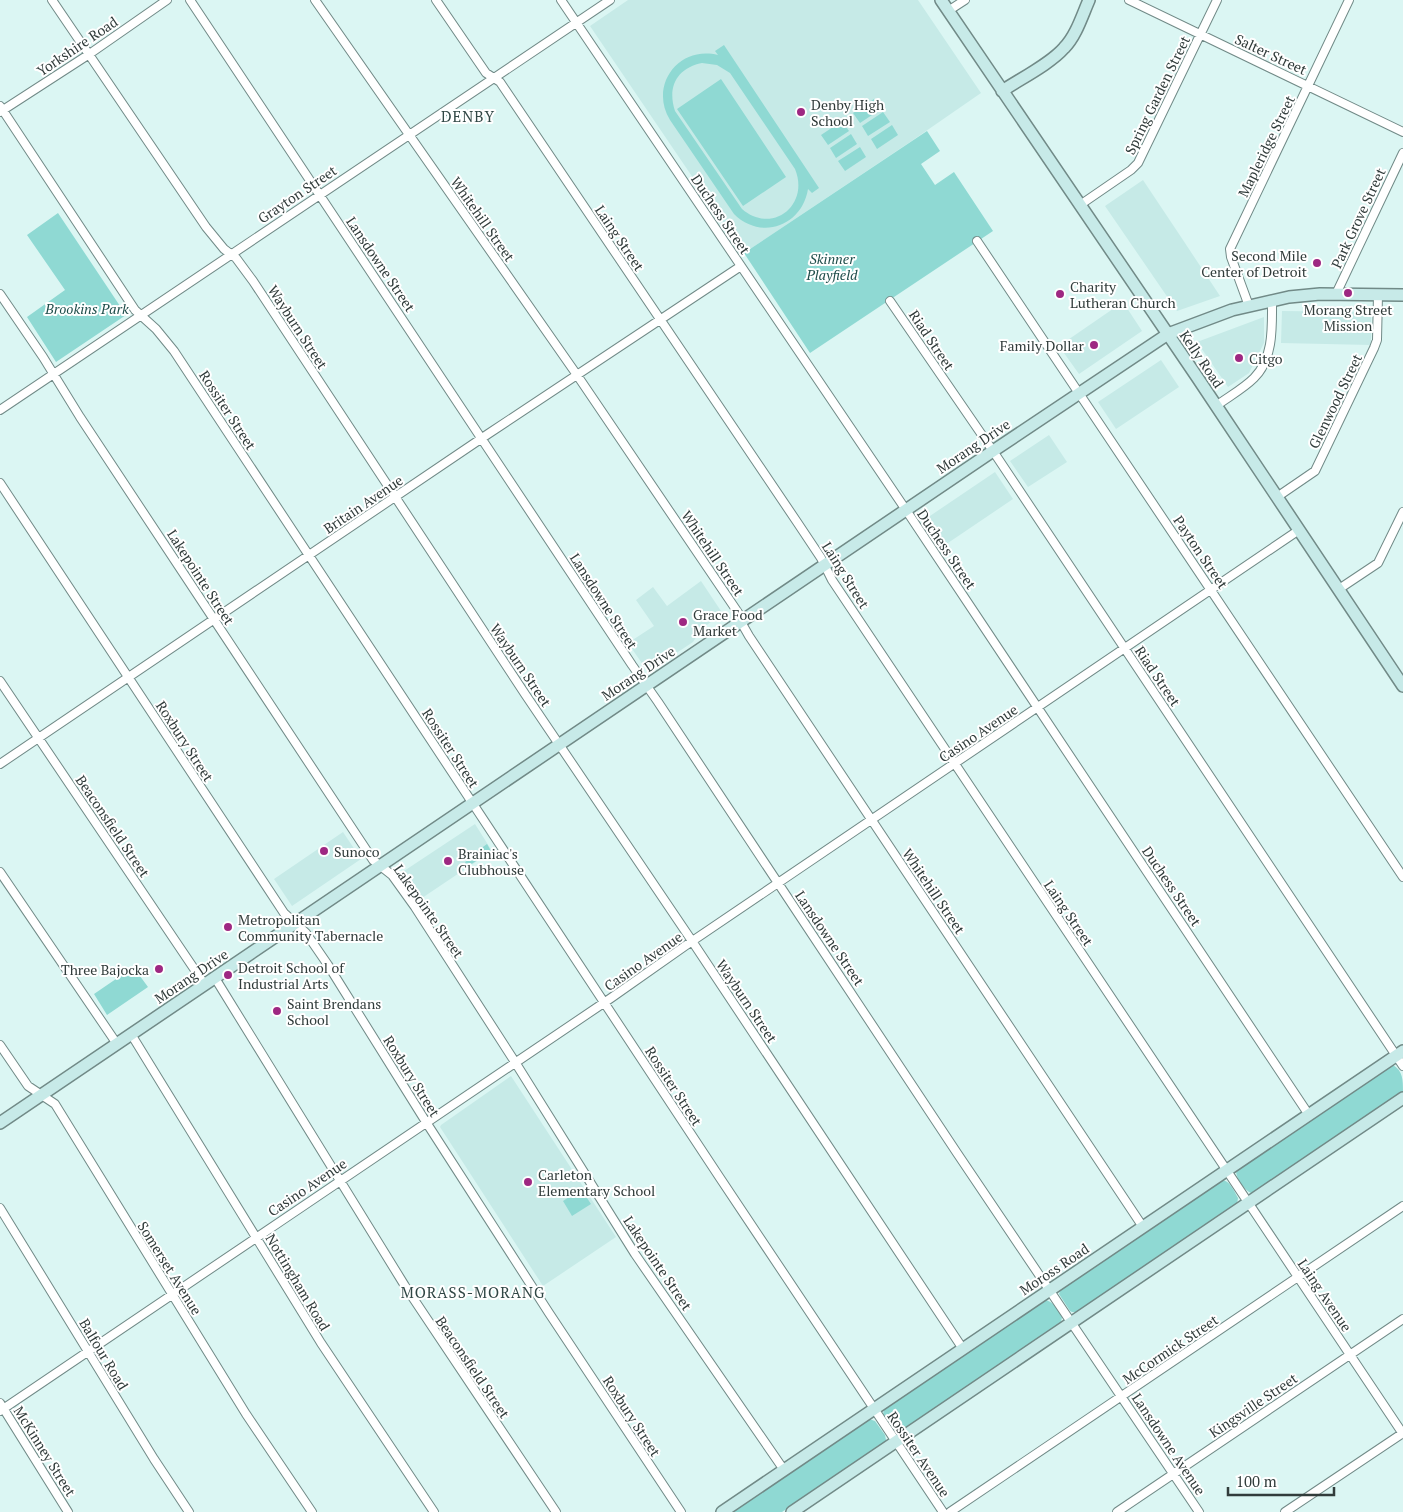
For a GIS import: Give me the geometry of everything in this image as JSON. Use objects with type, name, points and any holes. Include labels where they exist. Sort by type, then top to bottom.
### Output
[{"type":"street","name":"Wayburn Street","points":[[52,0],[206,227],[224,250],[236,258],[253,281],[963,1349]]},
{"type":"street","name":"Yorkshire Road","points":[[1,109],[88,55],[167,0]]},
{"type":"street","name":"Lansdowne Street","points":[[190,0],[1050,1290]]},
{"type":"street","name":"Whitehill Street","points":[[315,0],[577,375],[739,614],[741,622],[1143,1227]]},
{"type":"street","name":"Laing Street","points":[[436,0],[486,73],[500,82],[821,558],[828,573],[1227,1171]]},
{"type":"street","name":"Duchess Street","points":[[561,0],[906,510],[1309,1115]]},
{"type":"street","name":"Grayton Street","points":[[0,410],[610,0]]},
{"type":"street","name":"Kelly Road","points":[[941,0],[1402,683]]},
{"type":"street","points":[[948,11],[964,0]]},
{"type":"street","points":[[1002,91],[1064,48],[1070,41],[1089,0]]},
{"type":"street","name":"Salter Street","points":[[1128,0],[1403,132]]},
{"type":"street","name":"Spring Garden Street","points":[[1080,205],[1131,170],[1138,163],[1217,0]]},
{"type":"street","name":"Mapleridge Street","points":[[1249,306],[1231,257],[1230,249],[1349,0]]},
{"type":"street","name":"Rossiter Street","points":[[1,109],[135,310],[141,314],[174,351],[874,1410]]},
{"type":"street","name":"Park Grove Street","points":[[1336,294],[1403,153]]},
{"type":"street","name":"Payton Street","points":[[977,241],[1403,877]]},
{"type":"street","name":"Britain Avenue","points":[[0,764],[482,438],[741,266]]},
{"type":"street","name":"Lakepointe Street","points":[[0,294],[373,860],[392,875],[415,907],[635,1254],[784,1470]]},
{"type":"street","name":"Morang Drive","points":[[0,1123],[1168,334],[1216,315],[1272,300],[1336,294],[1403,295]]},
{"type":"street","name":"Glenwood Street","points":[[1277,497],[1315,471],[1377,340],[1378,295]]},
{"type":"street","points":[[1216,406],[1256,377],[1271,346],[1272,300]]},
{"type":"street","name":"Riad Street","points":[[890,301],[1400,1054],[1403,1066]]},
{"type":"street","name":"Roxbury Street","points":[[0,483],[284,913],[306,933],[328,965],[426,1122],[681,1512]]},
{"type":"street","points":[[1338,590],[1378,563],[1403,512]]},
{"type":"street","name":"Casino Avenue","points":[[1,1407],[88,1351],[1299,530]]},
{"type":"street","name":"Beaconsfield Street","points":[[0,682],[205,985]]},
{"type":"street","points":[[0,872],[117,1044]]},
{"type":"street","name":"Beaconsfield Street","points":[[215,978],[405,1286],[556,1512]]},
{"type":"street","name":"Nottingham Road","points":[[131,1034],[320,1343],[434,1512]]},
{"type":"street","name":"Somerset Avenue","points":[[0,1045],[28,1086],[55,1104],[246,1414],[312,1512]]},
{"type":"street","name":"Moross Road","points":[[722,1512],[1400,1054]]},
{"type":"street","points":[[792,1512],[1403,1098]]},
{"type":"street","name":"Laing Avenue","points":[[1227,1171],[1403,1433]]},
{"type":"street","name":"McCormick Street","points":[[950,1512],[1403,1206]]},
{"type":"street","name":"Balfour Road","points":[[0,1208],[154,1460],[189,1512]]},
{"type":"street","name":"Lansdowne Avenue","points":[[1050,1290],[1199,1512]]},
{"type":"street","name":"Kingsville Street","points":[[1117,1512],[1403,1319]]},
{"type":"street","name":"McKinney Street","points":[[1,1407],[68,1512]]},
{"type":"street","name":"Rossiter Avenue","points":[[874,1410],[943,1512]]},
{"type":"street","points":[[1285,1512],[1403,1433]]},
{"type":"shaded area","name":"Denby High School","points":[[628,0],[918,0],[981,93],[744,253],[590,26]]},
{"type":"shaded area","points":[[1143,180],[1220,296],[1177,311],[1105,206]]},
{"type":"shaded area","points":[[1123,302],[1142,331],[1079,374],[1059,346]]},
{"type":"shaded area","points":[[1282,311],[1371,312],[1371,345],[1281,343]]},
{"type":"shaded area","points":[[1264,317],[1264,343],[1249,373],[1228,387],[1197,342]]},
{"type":"shaded area","points":[[1161,360],[1179,387],[1116,429],[1098,402]]},
{"type":"shaded area","points":[[1049,435],[1067,462],[1028,487],[1010,461]]},
{"type":"shaded area","points":[[995,472],[1013,499],[942,547],[924,520]]},
{"type":"shaded area","points":[[701,581],[723,614],[702,628],[693,642],[648,672],[628,643],[654,626],[636,600],[653,587],[667,606]]},
{"type":"shaded area","name":"Brainiac's Clubhouse","points":[[475,824],[492,851],[422,898],[404,871]]},
{"type":"shaded area","points":[[343,832],[361,859],[292,906],[274,879]]},
{"type":"shaded area","name":"Carleton Elementary School","points":[[511,1076],[616,1237],[543,1286],[440,1127]]},
{"type":"green space","points":[[724,45],[819,188],[812,193],[808,189],[804,202],[798,212],[779,226],[768,228],[756,227],[734,214],[670,120],[664,107],[663,94],[665,82],[671,71],[680,62],[691,56],[704,54],[718,55],[715,51]],"holes":[[[702,63],[717,65],[730,73],[795,169],[798,182],[797,194],[793,204],[776,217],[765,219],[754,216],[742,209],[675,111],[672,94],[673,87],[680,74],[686,69]]]},
{"type":"green space","points":[[721,79],[786,177],[743,206],[677,109]]},
{"type":"green space","points":[[874,99],[881,109],[860,123],[853,113]]},
{"type":"green space","points":[[883,112],[890,122],[868,136],[862,126]]},
{"type":"green space","points":[[842,121],[849,131],[828,145],[821,135]]},
{"type":"green space","points":[[892,125],[898,135],[877,149],[871,139]]},
{"type":"green space","name":"Skinner Playfield","points":[[927,131],[940,151],[921,164],[935,185],[954,172],[993,231],[810,353],[744,253]]},
{"type":"green space","points":[[851,134],[857,144],[836,158],[830,148]]},
{"type":"green space","points":[[860,147],[866,157],[845,171],[838,161]]},
{"type":"green space","name":"Brookins Park","points":[[58,213],[126,315],[56,362],[27,317],[65,290],[27,235]]},
{"type":"green space","points":[[487,844],[491,851],[467,867],[465,862],[481,851],[480,849]]},
{"type":"green space","points":[[132,968],[148,987],[107,1015],[94,994]]},
{"type":"green space","points":[[1393,1065],[1401,1073],[1403,1092],[1254,1192],[1251,1193],[1243,1187],[1236,1171]]},
{"type":"green space","points":[[1221,1180],[1224,1180],[1231,1186],[1238,1198],[1237,1204],[1078,1312],[1070,1311],[1059,1294],[1061,1288]]},
{"type":"green space","points":[[581,1189],[591,1204],[572,1216],[563,1201]]},
{"type":"green space","points":[[1044,1300],[1050,1302],[1062,1317],[1061,1323],[901,1432],[898,1433],[894,1430],[883,1415],[884,1408]]},
{"type":"green space","points":[[869,1419],[875,1421],[885,1435],[886,1440],[884,1444],[782,1512],[731,1512]]},
{"type":"place","name":"Denby High School","points":[[801,112]]},
{"type":"place","name":"Second Mile Center of Detroit","points":[[1317,263]]},
{"type":"place","name":"Morang Street Mission","points":[[1348,293]]},
{"type":"place","name":"Charity Lutheran Church","points":[[1060,294]]},
{"type":"place","name":"Family Dollar","points":[[1094,345]]},
{"type":"place","name":"Citgo","points":[[1239,358]]},
{"type":"place","name":"Grace Food Market","points":[[683,622]]},
{"type":"place","name":"Sunoco","points":[[324,851]]},
{"type":"place","name":"Brainiac's Clubhouse","points":[[448,861]]},
{"type":"place","name":"Metropolitan Community Tabernacle","points":[[228,927]]},
{"type":"place","name":"Three Bajocka","points":[[159,969]]},
{"type":"place","name":"Detroit School of Industrial Arts","points":[[228,975]]},
{"type":"place","name":"Saint Brendans School","points":[[277,1011]]},
{"type":"place","name":"Carleton Elementary School","points":[[528,1182]]},
{"type":"district","name":"DENBY","points":[[468,116]]},
{"type":"district","name":"MORASS-MORANG","points":[[473,1292]]}]
